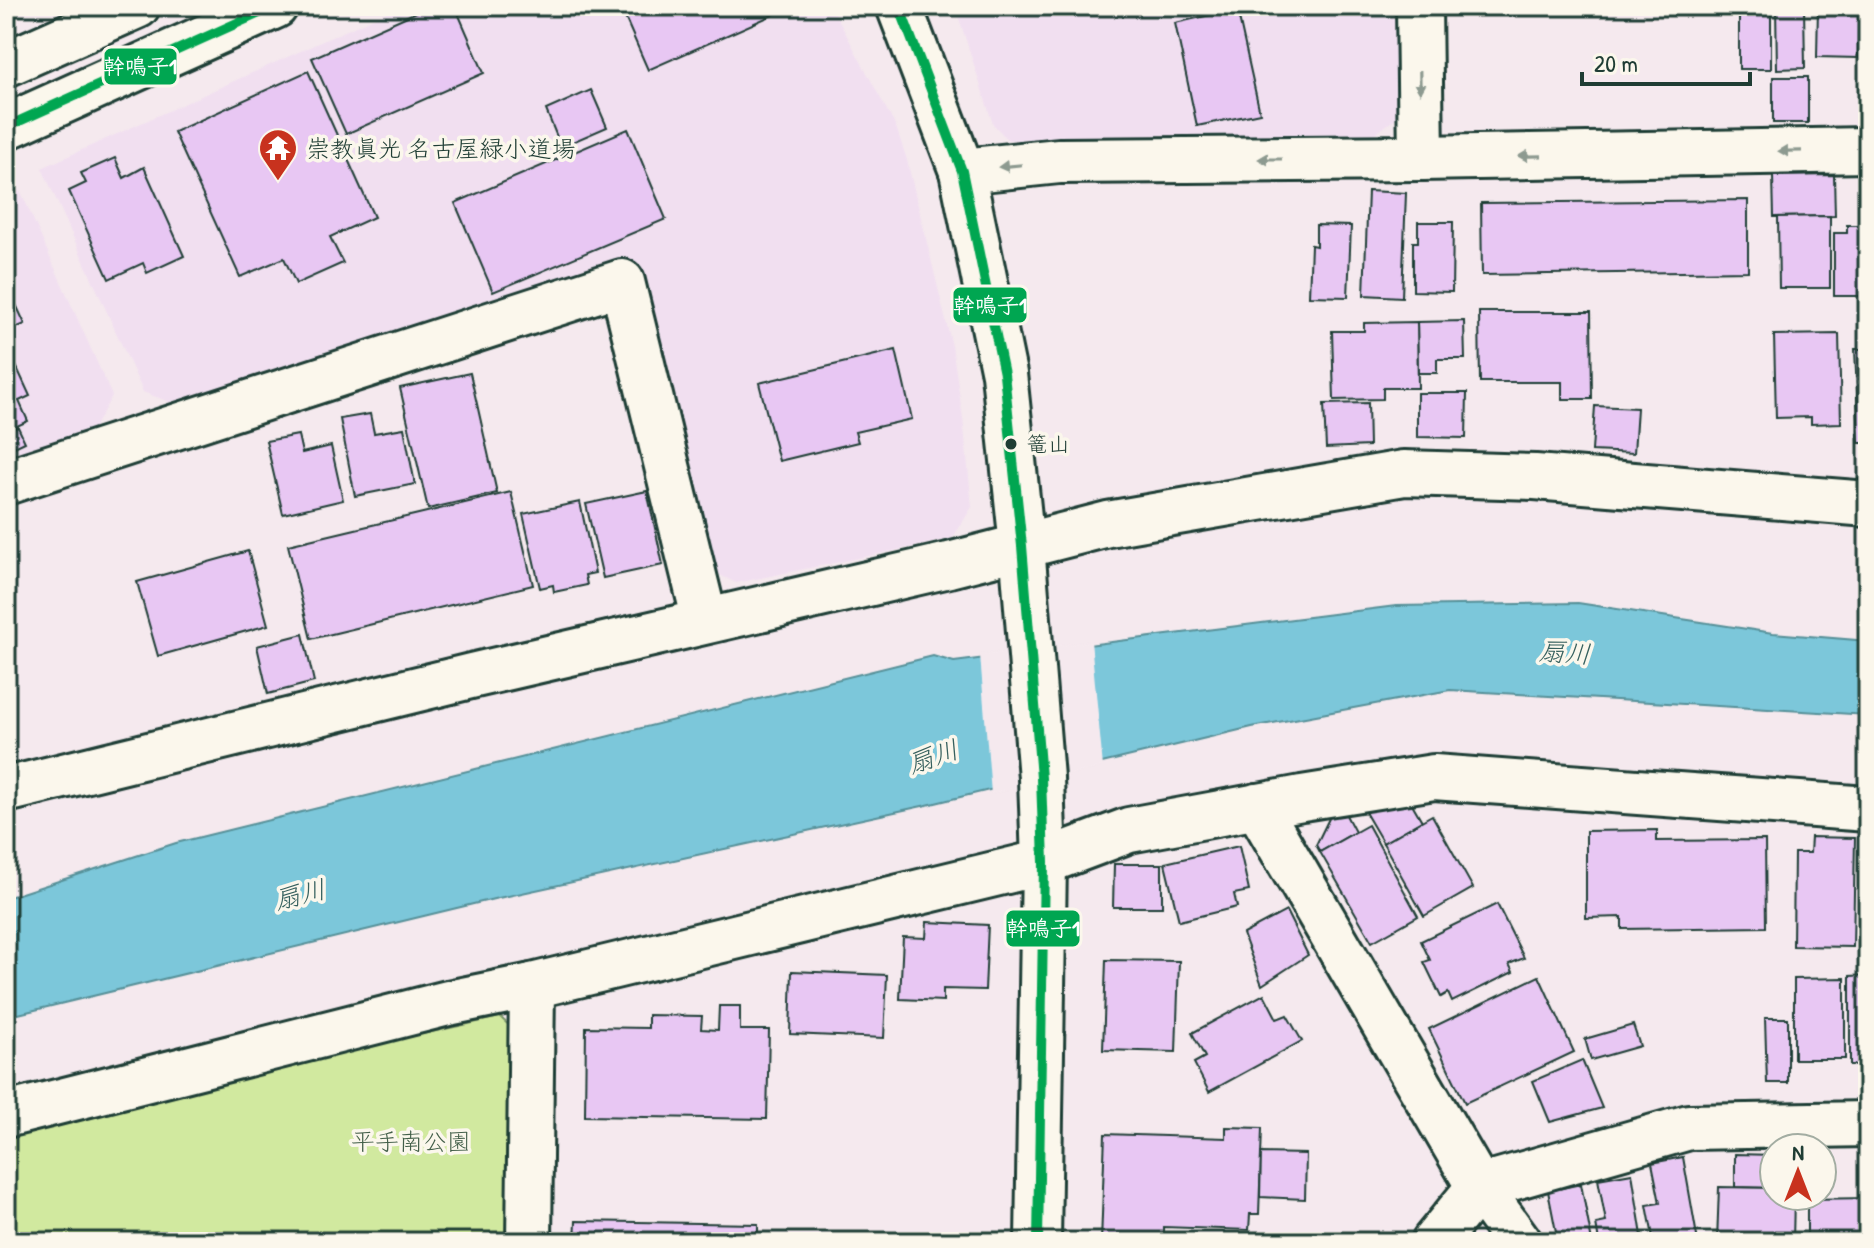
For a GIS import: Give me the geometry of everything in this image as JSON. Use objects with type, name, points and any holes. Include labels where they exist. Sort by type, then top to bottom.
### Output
[{"type":"street","points":[[6,64],[137,6]]},
{"type":"street","points":[[6,127],[275,6]]},
{"type":"street","points":[[899,6],[962,171],[1004,374],[1041,778],[1044,862],[1038,1242]]},
{"type":"street","points":[[1419,6],[1421,158]]},
{"type":"street","points":[[962,171],[1059,161],[1868,150]]},
{"type":"street","points":[[6,482],[622,282],[705,621]]},
{"type":"street","points":[[6,790],[1108,524],[1404,473],[1535,477],[1868,504]]},
{"type":"street","points":[[6,1115],[448,1003],[532,986],[1044,862],[1129,830],[1257,806],[1434,777],[1868,809]]},
{"type":"street","points":[[1257,806],[1479,1187],[1519,1242]]},
{"type":"street","points":[[529,1242],[532,986]]},
{"type":"street","points":[[1434,1242],[1479,1187],[1689,1127],[1868,1124]]},
{"type":"shaded area","points":[[400,6],[831,6],[896,127],[907,160],[952,346],[972,507],[952,539],[736,583],[708,569],[631,259],[183,407],[143,392],[42,168]]},
{"type":"shaded area","points":[[955,6],[1397,6],[1401,114],[1374,135],[1008,140],[993,124]]},
{"type":"shaded area","points":[[6,186],[21,192],[112,396],[86,442],[6,469]]},
{"type":"green space","name":"平手南公園","points":[[500,1017],[515,1031],[511,1242],[6,1242],[6,1125]]},
{"type":"water","name":"扇川","points":[[1578,603],[1773,633],[1868,641],[1868,715],[1450,690],[1252,727],[927,805],[494,899],[6,1017],[6,898],[176,843],[933,656],[954,662],[1396,606]]},
{"type":"pier","points":[[1091,641],[1103,767],[991,794],[980,655]]},
{"type":"building","points":[[430,6],[455,6],[484,73],[346,134],[312,58]]},
{"type":"building","points":[[620,6],[793,6],[648,70]]},
{"type":"building","points":[[1072,6],[1100,6],[1100,7],[1074,13]]},
{"type":"building","points":[[1168,6],[1194,6],[1169,11]]},
{"type":"building","points":[[1739,6],[1771,6],[1771,69],[1739,69]]},
{"type":"building","points":[[1776,6],[1804,6],[1805,68],[1777,69]]},
{"type":"building","points":[[1818,6],[1867,6],[1867,13],[1859,13],[1858,58],[1817,57]]},
{"type":"building","points":[[1237,9],[1260,113],[1197,126],[1175,23]]},
{"type":"building","points":[[308,71],[374,217],[330,237],[343,263],[296,284],[284,258],[240,277],[174,132]]},
{"type":"building","points":[[1773,77],[1808,77],[1808,123],[1773,123]]},
{"type":"building","points":[[591,90],[607,127],[561,147],[546,110]]},
{"type":"building","points":[[628,129],[666,219],[493,292],[455,203]]},
{"type":"building","points":[[115,158],[124,178],[144,167],[184,256],[147,273],[143,263],[109,279],[69,191],[86,183],[81,173]]},
{"type":"building","points":[[1834,175],[1835,216],[1774,217],[1773,176]]},
{"type":"building","points":[[1368,191],[1406,193],[1402,297],[1364,295]]},
{"type":"building","points":[[1748,200],[1748,271],[1482,275],[1481,203]]},
{"type":"building","points":[[1830,216],[1830,288],[1779,288],[1778,217]]},
{"type":"building","points":[[1418,222],[1453,222],[1452,292],[1413,291],[1413,242],[1418,242]]},
{"type":"building","points":[[1316,225],[1351,226],[1348,297],[1309,296],[1311,245],[1316,246]]},
{"type":"building","points":[[1847,225],[1868,225],[1868,296],[1834,296],[1834,233],[1847,233]]},
{"type":"building","points":[[6,283],[25,324],[6,332]]},
{"type":"building","points":[[1479,312],[1591,312],[1592,399],[1562,399],[1562,382],[1480,382]]},
{"type":"building","points":[[1464,321],[1465,359],[1437,359],[1437,373],[1418,373],[1417,322]]},
{"type":"building","points":[[1417,322],[1418,388],[1383,388],[1383,399],[1334,400],[1332,331],[1364,331],[1364,323]]},
{"type":"building","points":[[1839,334],[1841,423],[1811,424],[1811,417],[1776,418],[1774,335]]},
{"type":"building","points":[[6,344],[30,396],[19,401],[28,421],[6,431]]},
{"type":"building","points":[[1855,349],[1868,349],[1868,443],[1859,443]]},
{"type":"building","points":[[896,350],[912,419],[855,432],[858,442],[779,461],[759,383]]},
{"type":"building","points":[[470,373],[497,493],[428,509],[400,388]]},
{"type":"building","points":[[1417,393],[1467,393],[1466,438],[1417,437]]},
{"type":"building","points":[[1368,403],[1369,446],[1326,448],[1324,404]]},
{"type":"building","points":[[1595,406],[1637,408],[1634,453],[1592,451]]},
{"type":"building","points":[[370,414],[374,433],[404,428],[415,484],[355,496],[340,419]]},
{"type":"building","points":[[18,427],[25,442],[6,451],[6,432]]},
{"type":"building","points":[[298,435],[302,453],[331,446],[343,500],[283,514],[266,441]]},
{"type":"building","points":[[647,491],[663,565],[603,578],[586,504]]},
{"type":"building","points":[[511,492],[533,585],[311,639],[288,545]]},
{"type":"building","points":[[580,502],[595,573],[585,575],[587,585],[554,592],[553,585],[540,588],[523,514]]},
{"type":"building","points":[[248,551],[268,625],[158,656],[137,582]]},
{"type":"building","points":[[303,634],[314,682],[268,694],[257,646]]},
{"type":"building","points":[[1338,800],[1355,832],[1320,852],[1316,845]]},
{"type":"building","points":[[1411,802],[1422,821],[1383,843],[1362,807]]},
{"type":"building","points":[[1432,815],[1473,888],[1424,916],[1383,843]]},
{"type":"building","points":[[1368,825],[1418,916],[1372,942],[1320,852]]},
{"type":"building","points":[[1657,830],[1657,841],[1765,840],[1766,927],[1622,929],[1622,917],[1586,918],[1586,831]]},
{"type":"building","points":[[1811,837],[1855,838],[1853,947],[1793,946],[1794,853],[1810,853]]},
{"type":"building","points":[[1239,846],[1249,891],[1234,894],[1237,907],[1179,921],[1165,863]]},
{"type":"building","points":[[1863,850],[1868,850],[1868,932],[1863,932]]},
{"type":"building","points":[[1114,864],[1162,864],[1162,907],[1113,907]]},
{"type":"building","points":[[1497,904],[1524,958],[1509,964],[1513,972],[1452,1002],[1448,993],[1441,997],[1424,962],[1430,960],[1421,941]]},
{"type":"building","points":[[1286,911],[1308,955],[1262,985],[1243,934]]},
{"type":"building","points":[[927,922],[988,925],[985,990],[943,989],[943,1001],[900,999],[903,937],[926,938]]},
{"type":"building","points":[[1106,960],[1179,961],[1176,1052],[1103,1050]]},
{"type":"building","points":[[792,971],[887,975],[884,1038],[790,1034]]},
{"type":"building","points":[[1868,975],[1868,1065],[1850,1065],[1850,976]]},
{"type":"building","points":[[1539,976],[1574,1052],[1465,1103],[1429,1029]]},
{"type":"building","points":[[1845,978],[1845,1059],[1794,1059],[1794,979]]},
{"type":"building","points":[[1264,994],[1277,1019],[1287,1015],[1302,1041],[1209,1092],[1194,1063],[1205,1057],[1192,1033]]},
{"type":"building","points":[[719,1006],[740,1006],[740,1030],[769,1030],[767,1119],[585,1116],[586,1027],[648,1028],[648,1015],[702,1016],[701,1029],[718,1030]]},
{"type":"building","points":[[1765,1018],[1788,1018],[1788,1083],[1767,1083]]},
{"type":"building","points":[[1633,1025],[1640,1046],[1591,1060],[1585,1039]]},
{"type":"building","points":[[1582,1060],[1602,1108],[1550,1122],[1533,1081]]},
{"type":"building","points":[[1226,1127],[1262,1128],[1259,1214],[1250,1214],[1249,1230],[1164,1227],[1164,1242],[1101,1242],[1105,1134],[1226,1138]]},
{"type":"building","points":[[1261,1153],[1306,1154],[1305,1199],[1260,1197]]},
{"type":"building","points":[[1735,1154],[1758,1155],[1758,1188],[1735,1187]]},
{"type":"building","points":[[1683,1157],[1698,1242],[1654,1242],[1647,1205],[1660,1203],[1652,1163]]},
{"type":"building","points":[[1632,1173],[1643,1242],[1599,1242],[1596,1224],[1606,1222],[1598,1179]]},
{"type":"building","points":[[1581,1184],[1592,1242],[1558,1242],[1548,1191]]},
{"type":"building","points":[[1719,1187],[1758,1188],[1758,1212],[1794,1212],[1793,1242],[1717,1242]]},
{"type":"building","points":[[1838,1198],[1868,1198],[1868,1242],[1807,1242],[1807,1212],[1838,1212]]},
{"type":"building","points":[[576,1221],[758,1224],[758,1242],[575,1242]]},
{"type":"transit line","name":"幹鳴子1","points":[[6,127],[275,6]]},
{"type":"transit line","name":"幹鳴子1","points":[[899,6],[962,171],[1004,374],[1041,778],[1044,862],[1038,1242]]},
{"type":"place","name":"崇教眞光 名古屋緑小道場","points":[[278,182]]},
{"type":"place","name":"篭山","points":[[1011,444]]}]
